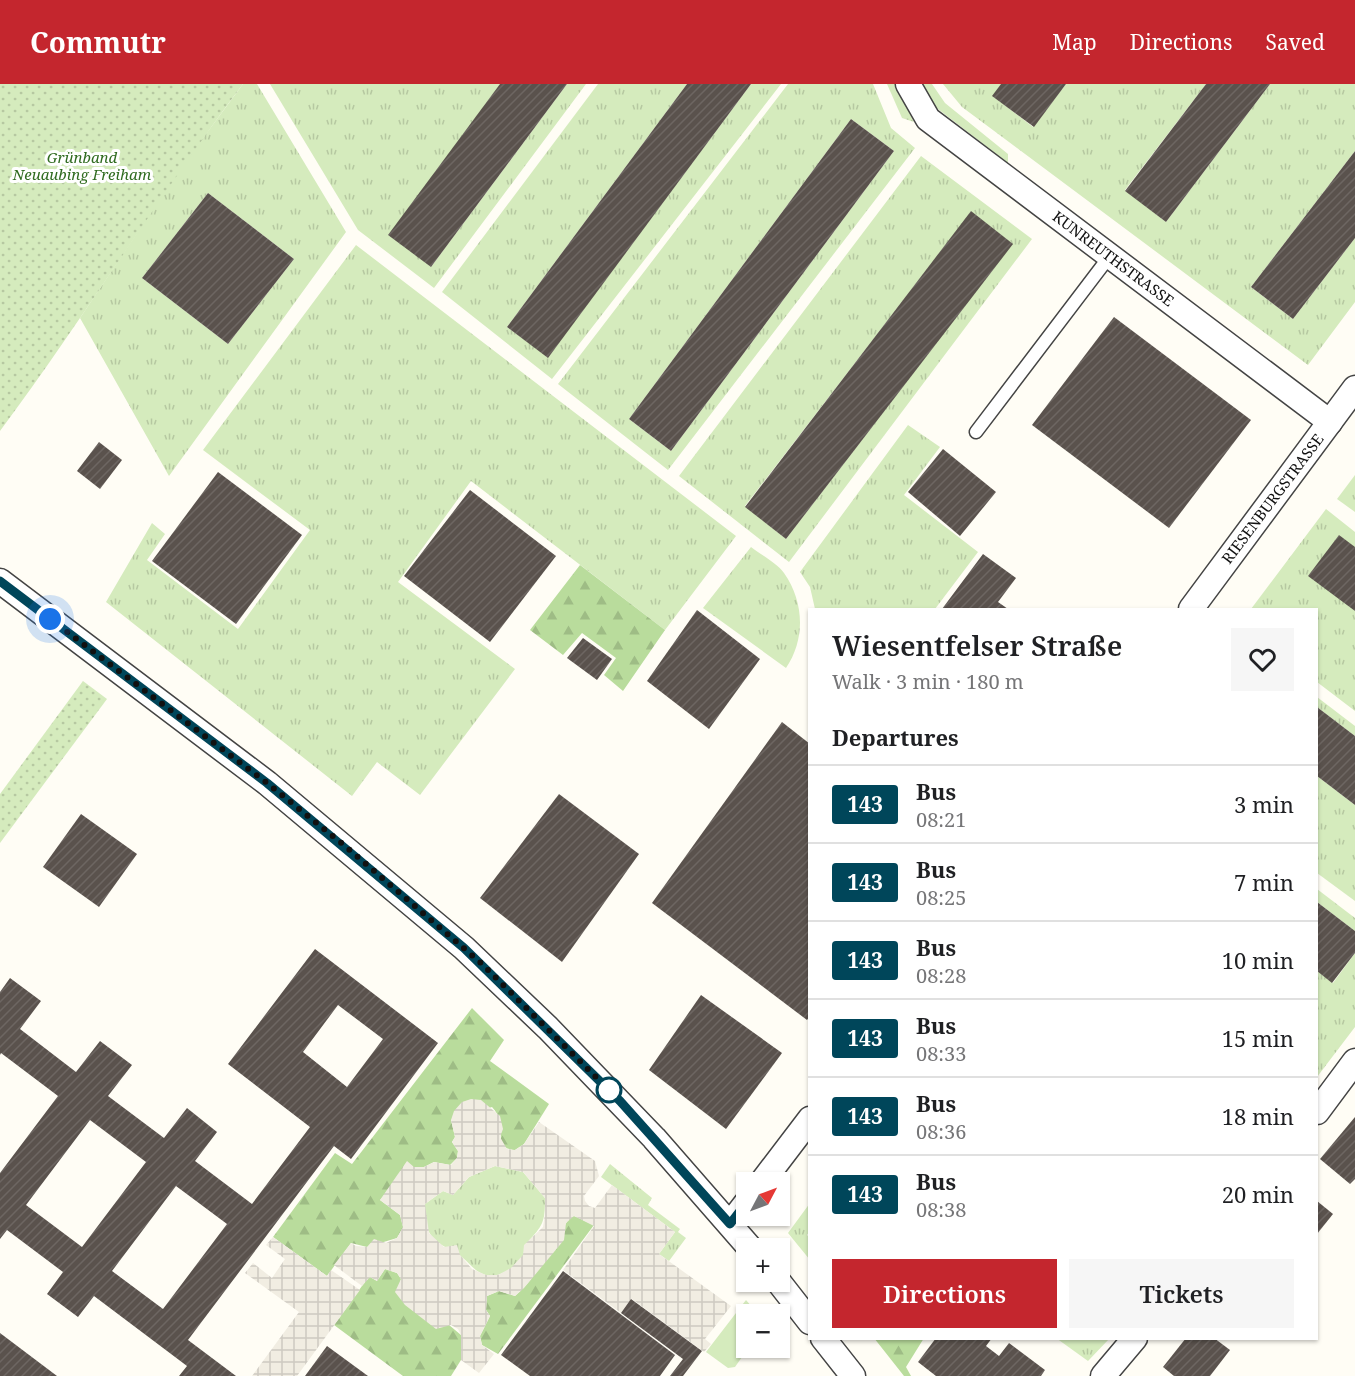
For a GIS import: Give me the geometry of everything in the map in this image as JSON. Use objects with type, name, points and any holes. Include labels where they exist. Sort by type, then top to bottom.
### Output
[{"type":"street","name":"KUNREUTHSTRASSE","points":[[908,84],[928,119],[1330,422]]},
{"type":"street","name":"RIESENBURGSTRASSE","points":[[1192,608],[1355,388]]},
{"type":"street","points":[[0,581],[267,783],[464,948],[620,1101],[742,1238]]},
{"type":"street","points":[[1318,1111],[1355,1061]]},
{"type":"street","points":[[770,1172],[808,1122]]},
{"type":"street","points":[[730,1224],[736,1216]]},
{"type":"street","points":[[787,1292],[808,1319]]},
{"type":"street","points":[[825,1340],[853,1376]]},
{"type":"street","points":[[1103,1376],[1133,1340]]},
{"type":"lane","points":[[976,432],[1109,257]]},
{"type":"green space","name":"Grünband Neuaubing Freiham","points":[[0,84],[243,84],[0,431]]},
{"type":"green space","points":[[243,84],[257,84],[346,232],[169,476],[80,318],[180,169]],"holes":[[[208,193],[294,259],[228,344],[142,278]]]},
{"type":"green space","points":[[270,84],[500,84],[431,267],[567,84],[586,84],[434,288],[358,230]]},
{"type":"green space","points":[[598,84],[687,84],[507,327],[548,357],[751,84],[781,84],[552,379],[442,292]]},
{"type":"green space","points":[[788,84],[873,84],[891,128],[915,148],[668,470],[558,384]],"holes":[[[851,119],[894,151],[671,451],[629,419]]]},
{"type":"green space","points":[[887,84],[895,84],[914,122],[902,118]]},
{"type":"green space","points":[[923,84],[932,84],[945,103],[1008,154],[1008,163],[934,106]]},
{"type":"green space","points":[[943,84],[1001,84],[993,96],[1033,127],[1066,84],[1206,84],[1125,190],[1166,222],[1270,84],[1355,84],[1355,151],[1251,287],[1293,319],[1355,238],[1355,302],[1308,365],[962,107]]},
{"type":"green space","points":[[921,156],[1032,239],[789,562],[679,476]],"holes":[[[971,212],[1012,244],[786,539],[745,506]]]},
{"type":"green space","points":[[356,245],[736,536],[665,630],[471,481],[398,582],[515,669],[420,795],[377,762],[352,796],[106,602],[152,523],[165,534],[147,560],[238,629],[310,530],[203,450]]},
{"type":"green space","points":[[908,425],[940,447],[904,495],[978,552],[936,608],[815,608],[810,587],[800,572]]},
{"type":"green space","points":[[1355,475],[1355,512],[1337,499]]},
{"type":"green space","points":[[1326,509],[1355,532],[1355,711],[1318,683],[1318,608],[1252,608]]},
{"type":"green space","points":[[751,547],[781,569],[796,597],[800,621],[799,634],[797,646],[786,668],[703,608]]},
{"type":"green space","points":[[580,565],[665,630],[623,691],[604,675],[616,658],[582,633],[563,655],[530,630]]},
{"type":"green space","points":[[83,681],[107,699],[0,843],[0,794]]},
{"type":"green space","points":[[1318,698],[1355,726],[1355,736],[1318,708]]},
{"type":"green space","points":[[1318,777],[1355,805],[1355,901],[1318,874]]},
{"type":"green space","points":[[1318,890],[1355,918],[1355,931],[1318,903]]},
{"type":"green space","points":[[1355,953],[1355,1027],[1318,1076],[1318,972],[1333,983]]},
{"type":"green space","points":[[472,1008],[504,1040],[490,1061],[549,1104],[524,1144],[515,1150],[503,1145],[500,1122],[492,1107],[451,1120],[455,1137],[452,1142],[458,1151],[457,1158],[450,1165],[434,1162],[424,1167],[414,1167],[380,1200],[400,1215],[403,1227],[397,1238],[367,1247],[351,1243],[327,1276],[273,1237],[335,1153],[352,1164]]},
{"type":"green space","points":[[610,1164],[652,1198],[648,1205],[680,1229],[678,1232],[686,1238],[669,1261],[659,1254],[675,1232],[601,1177]]},
{"type":"green space","points":[[495,1166],[523,1172],[545,1198],[545,1206],[542,1223],[526,1245],[521,1259],[504,1272],[490,1276],[475,1269],[458,1254],[434,1239],[427,1226],[425,1204],[443,1191],[453,1195],[469,1177]]},
{"type":"green space","points":[[808,1206],[808,1258],[788,1233]]},
{"type":"green space","points":[[574,1216],[594,1225],[498,1354],[482,1345],[480,1336],[490,1316],[486,1310],[487,1296],[499,1291],[515,1296],[532,1278],[570,1217]]},
{"type":"green space","points":[[385,1269],[397,1273],[401,1279],[400,1284],[461,1335],[461,1360],[451,1376],[403,1376],[334,1325],[367,1279],[370,1277],[377,1281]]},
{"type":"green space","points":[[736,1313],[736,1358],[741,1358],[735,1367],[728,1368],[706,1352]]},
{"type":"green space","points":[[876,1340],[923,1340],[906,1367],[911,1376],[904,1376]]},
{"type":"green space","points":[[1059,1340],[1108,1340],[1088,1361]]},
{"type":"shaded area","points":[[471,1099],[481,1100],[500,1116],[503,1129],[500,1137],[507,1149],[515,1150],[524,1144],[539,1122],[595,1161],[599,1176],[584,1196],[589,1206],[595,1208],[612,1185],[675,1232],[659,1254],[731,1306],[705,1339],[711,1344],[704,1352],[632,1299],[621,1313],[563,1270],[594,1226],[574,1216],[566,1223],[564,1240],[524,1288],[515,1296],[499,1291],[487,1296],[486,1310],[490,1316],[480,1336],[482,1345],[494,1354],[479,1373],[461,1360],[461,1335],[458,1329],[451,1325],[436,1329],[405,1305],[395,1292],[401,1279],[397,1273],[385,1269],[377,1281],[370,1277],[362,1286],[334,1265],[351,1243],[367,1247],[374,1239],[386,1243],[397,1238],[403,1227],[400,1215],[380,1200],[407,1161],[414,1167],[424,1167],[434,1162],[451,1165],[457,1158],[458,1151],[452,1142],[455,1137],[451,1120],[454,1111],[462,1102]],"holes":[[[495,1166],[523,1172],[545,1198],[545,1214],[543,1227],[524,1245],[523,1255],[511,1268],[498,1275],[486,1275],[472,1269],[460,1255],[457,1245],[444,1247],[429,1233],[425,1204],[443,1191],[453,1195],[469,1177]]]},
{"type":"shaded area","points":[[273,1237],[327,1276],[331,1270],[360,1290],[297,1376],[252,1376],[299,1312],[245,1273],[253,1263],[272,1278],[285,1259],[266,1245]]},
{"type":"building","points":[[500,84],[567,84],[431,267],[388,235]]},
{"type":"building","points":[[687,84],[751,84],[548,358],[507,327]]},
{"type":"building","points":[[1001,84],[1066,84],[1034,127],[992,96]]},
{"type":"building","points":[[1206,84],[1270,84],[1166,222],[1125,191]]},
{"type":"building","points":[[851,119],[894,151],[671,451],[629,419]]},
{"type":"building","points":[[1355,151],[1355,238],[1293,319],[1251,287]]},
{"type":"building","points":[[208,193],[294,259],[228,344],[142,278]]},
{"type":"building","points":[[971,211],[1013,244],[786,539],[745,507]]},
{"type":"building","points":[[1114,317],[1251,420],[1169,528],[1032,425]]},
{"type":"building","points":[[99,442],[122,460],[100,489],[77,471]]},
{"type":"building","points":[[943,449],[996,492],[960,536],[908,492]]},
{"type":"building","points":[[218,472],[302,535],[236,624],[152,561]]},
{"type":"building","points":[[470,490],[556,556],[490,642],[404,576]]},
{"type":"building","points":[[1339,535],[1355,547],[1355,611],[1308,576]]},
{"type":"building","points":[[983,554],[1016,578],[998,602],[1007,608],[943,608]]},
{"type":"building","points":[[697,610],[760,659],[709,729],[647,681]]},
{"type":"building","points":[[583,638],[612,659],[597,680],[567,658]]},
{"type":"building","points":[[1318,708],[1355,736],[1355,805],[1318,777]]},
{"type":"building","points":[[782,722],[808,742],[807,1020],[652,903]]},
{"type":"building","points":[[559,794],[639,854],[562,962],[480,898]]},
{"type":"building","points":[[81,814],[137,854],[99,907],[43,867]]},
{"type":"building","points":[[1318,903],[1355,931],[1355,953],[1332,983],[1318,972]]},
{"type":"building","points":[[315,949],[438,1043],[351,1159],[334,1146],[188,1340],[236,1376],[179,1376],[187,1366],[94,1296],[78,1317],[47,1294],[63,1272],[7,1230],[0,1239],[0,1173],[58,1096],[1,1053],[0,1055],[0,992],[10,978],[41,1001],[20,1029],[76,1072],[100,1041],[132,1065],[108,1096],[164,1138],[187,1108],[217,1132],[195,1161],[252,1204],[310,1127],[228,1064]],"holes":[[[338,1005],[383,1039],[347,1087],[303,1052]],[[90,1120],[146,1162],[82,1247],[26,1205]],[[176,1186],[227,1224],[163,1309],[112,1271]]]},
{"type":"building","points":[[701,995],[782,1053],[726,1129],[649,1070]]},
{"type":"building","points":[[1355,1117],[1355,1179],[1350,1184],[1320,1159]]},
{"type":"building","points":[[1318,1202],[1333,1214],[1318,1233]]},
{"type":"building","points":[[563,1271],[675,1355],[660,1376],[530,1376],[501,1355]]},
{"type":"building","points":[[631,1299],[702,1351],[683,1376],[670,1376],[683,1359],[621,1313]]},
{"type":"building","points":[[0,1333],[57,1376],[0,1376]]},
{"type":"building","points":[[934,1340],[990,1340],[986,1346],[999,1356],[1009,1343],[1045,1370],[1041,1376],[936,1376],[918,1362]]},
{"type":"building","points":[[1184,1340],[1217,1340],[1230,1350],[1210,1376],[1174,1376],[1163,1367]]},
{"type":"building","points":[[327,1346],[368,1376],[305,1376]]},
{"type":"bus line","name":"143","points":[[0,581],[267,783],[464,948],[536,1016],[620,1101],[730,1224],[736,1216]]},
{"type":"route","points":[[50,619],[267,783],[345,846],[481,963],[609,1090]]}]
